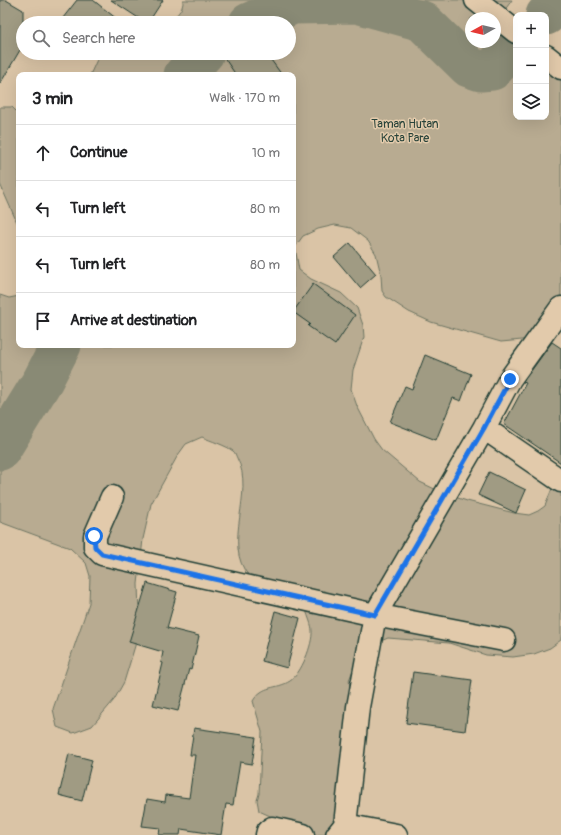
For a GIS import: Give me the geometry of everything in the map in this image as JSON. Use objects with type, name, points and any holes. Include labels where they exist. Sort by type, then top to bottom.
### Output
[{"type":"street","points":[[476,0],[512,29]]},
{"type":"street","points":[[549,58],[561,68]]},
{"type":"street","points":[[396,835],[341,830],[358,707],[375,615],[484,428],[510,379],[561,308]]},
{"type":"street","points":[[484,428],[561,481]]},
{"type":"street","points":[[112,497],[94,536],[95,547],[102,554],[375,615],[504,640]]},
{"type":"street","points":[[267,835],[269,830],[274,828],[303,835]]},
{"type":"green space","name":"Taman Hutan Kota Pare","points":[[183,0],[512,0],[501,15],[501,12],[465,12],[465,48],[501,48],[501,20],[513,30],[513,120],[549,120],[549,58],[561,68],[561,308],[542,334],[522,340],[501,342],[431,322],[409,312],[386,297],[382,291],[381,275],[376,254],[368,241],[351,228],[335,225],[318,229],[303,236],[296,246],[296,72],[91,72],[97,60],[296,60],[296,16],[175,16],[180,11]]},
{"type":"green space","points":[[0,107],[12,107],[16,111],[16,220],[0,184]]},
{"type":"green space","name":"Taman Hutan Kota Pare","points":[[296,253],[299,270],[311,279],[341,293],[357,308],[363,325],[364,337],[353,370],[351,389],[357,406],[374,439],[382,450],[420,482],[443,493],[467,501],[514,513],[529,515],[545,506],[561,466],[561,640],[550,648],[534,654],[513,657],[486,655],[449,643],[388,638],[376,643],[360,653],[349,680],[355,724],[345,825],[328,835],[313,835],[259,811],[257,800],[259,794],[262,732],[253,701],[261,692],[290,681],[298,672],[306,658],[311,643],[311,624],[306,610],[252,579],[241,563],[238,549],[238,534],[242,502],[242,472],[234,452],[222,445],[202,437],[186,444],[178,455],[151,504],[143,539],[138,584],[139,615],[135,646],[124,682],[114,700],[92,726],[73,733],[57,727],[53,709],[89,603],[90,576],[86,563],[70,548],[0,522],[0,295],[9,298],[16,297],[16,348],[296,348]]},
{"type":"building","points":[[0,0],[6,0],[23,10],[23,16],[16,16],[16,57],[0,84]]},
{"type":"building","points":[[77,0],[93,0],[113,16],[64,16]]},
{"type":"building","points":[[111,0],[163,0],[153,16],[135,16]]},
{"type":"building","points":[[226,60],[271,60],[280,72],[234,72]]},
{"type":"building","points":[[350,243],[376,274],[360,288],[334,257]]},
{"type":"building","points":[[313,284],[355,315],[335,345],[308,326],[310,324],[296,314],[296,308]]},
{"type":"building","points":[[552,342],[561,348],[561,463],[504,424],[526,383],[523,382]]},
{"type":"building","points":[[425,355],[471,374],[461,401],[453,398],[436,440],[390,422],[405,386],[412,389]]},
{"type":"building","points":[[489,472],[526,490],[516,513],[478,495]]},
{"type":"building","points":[[147,583],[177,592],[167,628],[199,636],[191,670],[189,669],[178,711],[153,705],[163,663],[161,662],[163,652],[129,642]]},
{"type":"building","points":[[275,611],[300,618],[287,668],[262,661]]},
{"type":"building","points":[[413,672],[472,680],[465,731],[406,723]]},
{"type":"building","points":[[194,728],[256,737],[252,764],[240,762],[233,805],[226,804],[221,835],[181,829],[180,835],[159,835],[160,828],[142,826],[147,799],[165,802],[166,795],[189,798],[195,755],[190,755]]},
{"type":"building","points":[[69,754],[92,760],[82,801],[59,795]]},
{"type":"waterway","points":[[549,12],[559,0]]},
{"type":"waterway","points":[[265,16],[293,4],[357,3],[422,21],[469,67],[481,71],[492,70],[513,48]]},
{"type":"waterway","points":[[187,72],[198,60]]},
{"type":"waterway","points":[[0,450],[43,380],[59,348]]},
{"type":"route","points":[[94,536],[95,547],[102,554],[375,615],[484,428],[510,379]]}]
